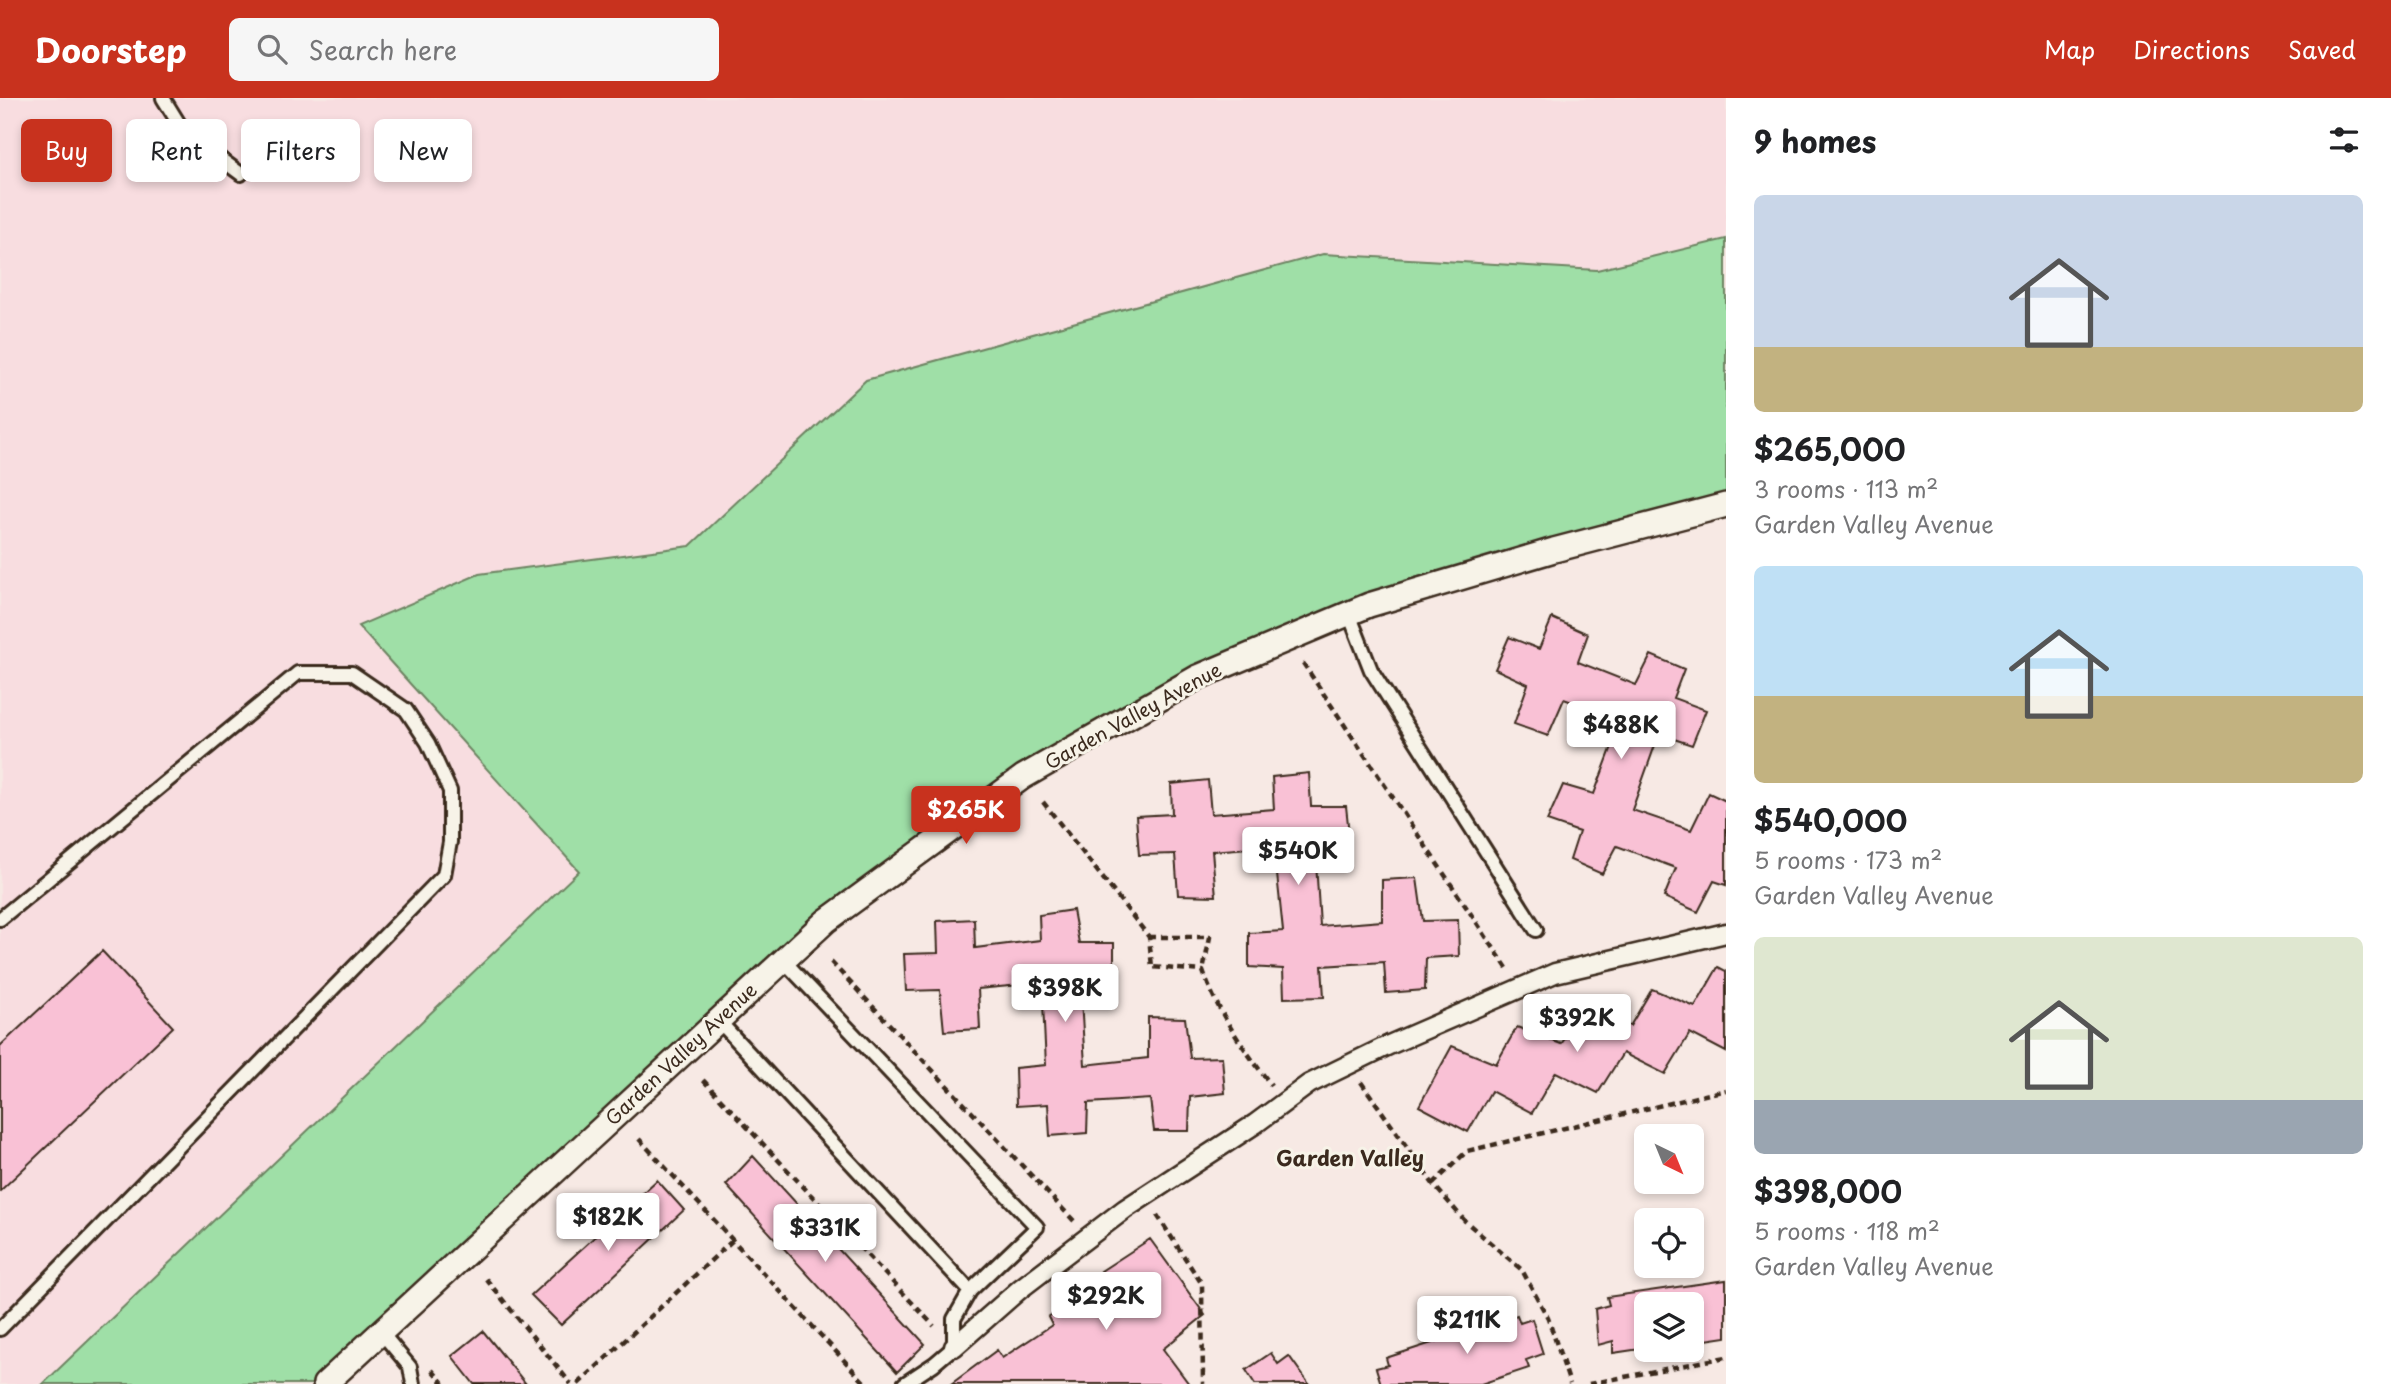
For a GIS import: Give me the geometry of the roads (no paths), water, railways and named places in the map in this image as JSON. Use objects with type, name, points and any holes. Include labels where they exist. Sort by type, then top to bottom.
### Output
[{"type":"street","name":"Garden Valley Avenue","points":[[325,1384],[825,920],[1023,777],[1198,677],[1369,605],[1554,550],[1726,505]]},
{"type":"street","points":[[954,1347],[1020,1289],[1089,1237],[1309,1084],[1555,973],[1726,933]]},
{"type":"lane","points":[[163,98],[184,132],[241,174]]},
{"type":"lane","points":[[1349,614],[1371,670],[1536,930]]},
{"type":"lane","points":[[0,919],[298,673],[352,673],[406,710],[428,743],[450,792],[450,842],[444,875],[0,1329]]},
{"type":"lane","points":[[783,960],[1037,1227],[970,1291],[954,1319],[954,1347],[904,1384]]},
{"type":"lane","points":[[718,1020],[970,1291]]},
{"type":"lane","points":[[382,1332],[410,1367],[413,1384]]},
{"type":"district","name":"Garden Valley","points":[[1350,1159]]}]
